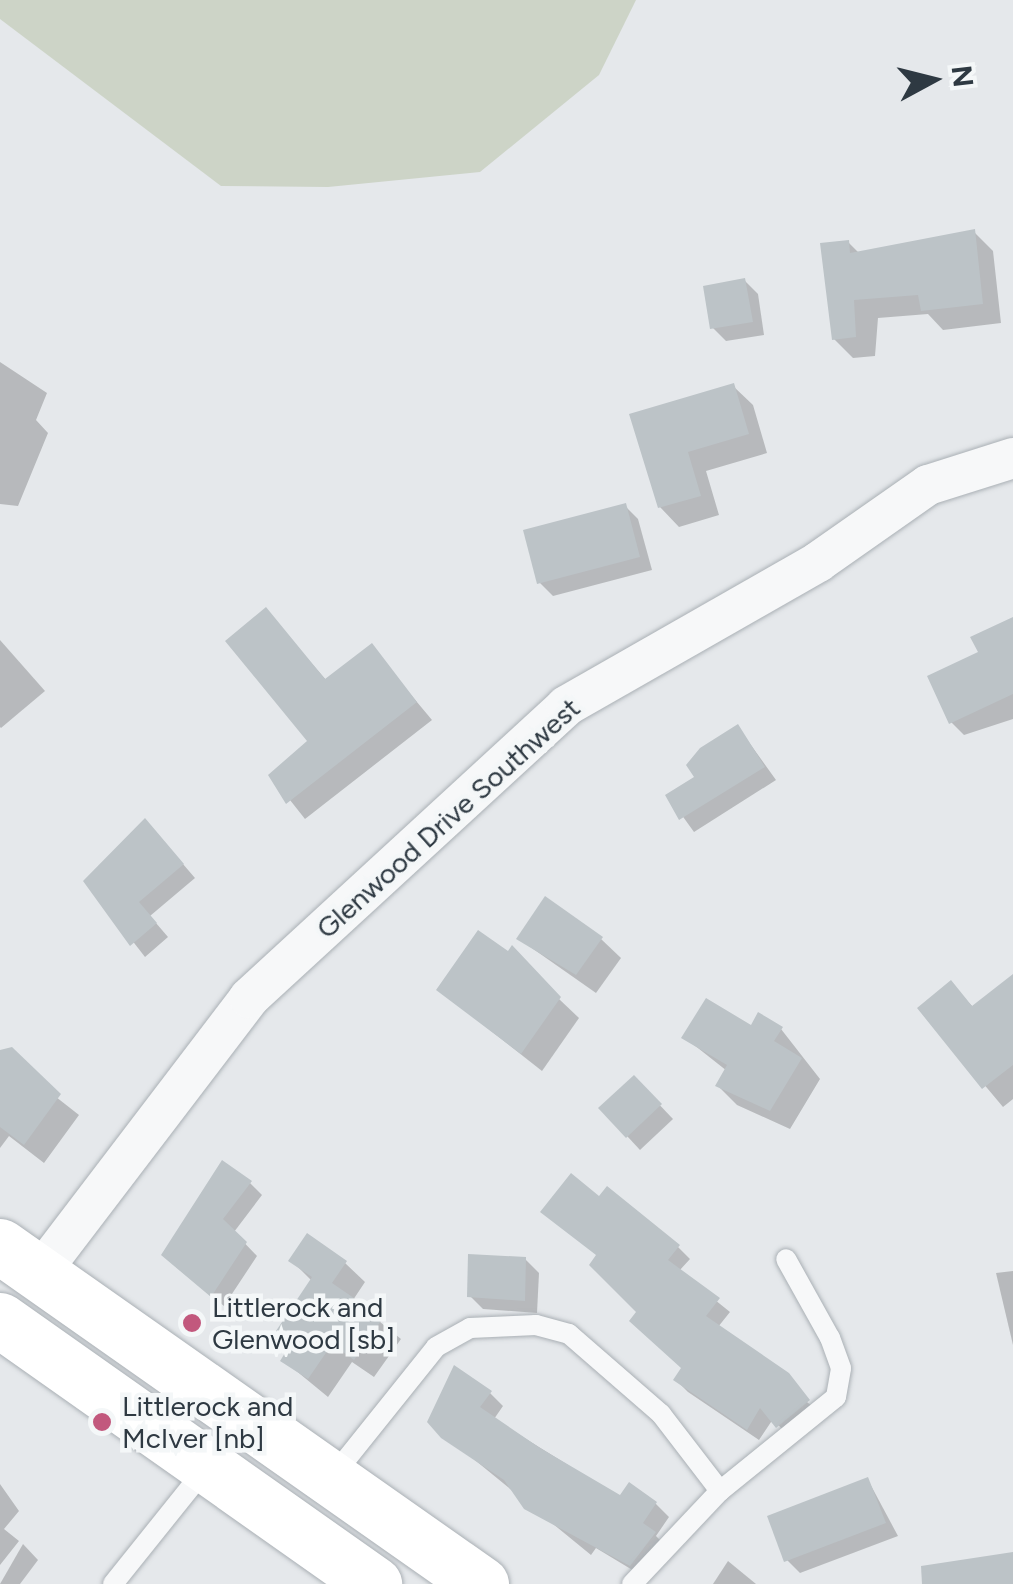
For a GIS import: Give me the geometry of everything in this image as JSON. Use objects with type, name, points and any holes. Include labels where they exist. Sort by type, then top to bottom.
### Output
[{"type":"main road","points":[[20,1260],[481,1584]]},
{"type":"main road","points":[[0,1320],[374,1584]]},
{"type":"street","name":"Glenwood Drive Southwest","points":[[20,1260],[249,998],[566,706],[818,562],[928,485],[1013,458]]},
{"type":"lane","points":[[632,1584],[720,1491],[836,1397],[841,1368],[830,1338],[786,1258]]},
{"type":"lane","points":[[331,1478],[436,1347],[470,1328],[536,1325],[569,1334],[662,1414],[720,1491]]},
{"type":"lane","points":[[112,1584],[207,1466]]},
{"type":"shaded area","points":[[0,0],[636,0],[599,75],[480,172],[328,187],[221,186],[0,19]]},
{"type":"building","points":[[975,229],[983,304],[921,311],[918,295],[854,300],[856,337],[832,340],[820,243],[849,240],[850,253]]},
{"type":"building","points":[[745,278],[753,322],[710,329],[703,286]]},
{"type":"building","points":[[734,383],[749,434],[688,452],[701,496],[658,508],[629,414]]},
{"type":"building","points":[[626,503],[640,557],[537,584],[523,530]]},
{"type":"building","points":[[266,607],[325,679],[372,643],[417,702],[286,804],[268,775],[307,741],[225,641]]},
{"type":"building","points":[[1013,617],[1013,694],[949,724],[927,676],[978,652],[970,637]]},
{"type":"building","points":[[738,724],[765,767],[679,820],[665,795],[694,777],[686,765],[700,748]]},
{"type":"building","points":[[145,818],[184,864],[139,902],[157,923],[130,946],[83,881]]},
{"type":"building","points":[[545,896],[603,937],[576,975],[516,939]]},
{"type":"building","points":[[478,930],[508,951],[512,945],[561,997],[521,1054],[436,990]]},
{"type":"building","points":[[1013,974],[1013,1065],[982,1089],[917,1008],[951,980],[972,1006]]},
{"type":"building","points":[[706,998],[751,1025],[758,1012],[783,1027],[774,1041],[802,1058],[770,1111],[715,1086],[727,1065],[681,1038]]},
{"type":"building","points":[[12,1047],[61,1094],[24,1145],[0,1127],[0,1050]]},
{"type":"building","points":[[634,1075],[662,1104],[626,1138],[598,1108]]},
{"type":"building","points":[[222,1160],[252,1181],[223,1219],[247,1242],[211,1297],[161,1255]]},
{"type":"building","points":[[571,1173],[599,1196],[607,1186],[680,1245],[668,1260],[720,1298],[706,1316],[789,1373],[810,1400],[776,1428],[760,1408],[747,1430],[673,1380],[681,1368],[629,1321],[636,1312],[589,1265],[596,1255],[540,1212]]},
{"type":"building","points":[[307,1233],[347,1261],[332,1283],[383,1318],[354,1360],[332,1344],[308,1379],[280,1361],[290,1345],[274,1334],[312,1277],[288,1261]]},
{"type":"building","points":[[468,1254],[526,1257],[525,1301],[467,1297]]},
{"type":"building","points":[[454,1365],[492,1391],[480,1407],[540,1448],[620,1495],[629,1482],[657,1502],[643,1523],[656,1532],[630,1566],[524,1509],[504,1480],[441,1438],[427,1422]]},
{"type":"building","points":[[868,1477],[886,1523],[784,1562],[767,1516]]},
{"type":"building","points":[[1013,1552],[1013,1584],[922,1584],[921,1566]]},
{"type":"place","name":"Littlerock and Glenwood [sb]","points":[[192,1323]]},
{"type":"place","name":"Littlerock and McIver [nb]","points":[[102,1422]]}]
